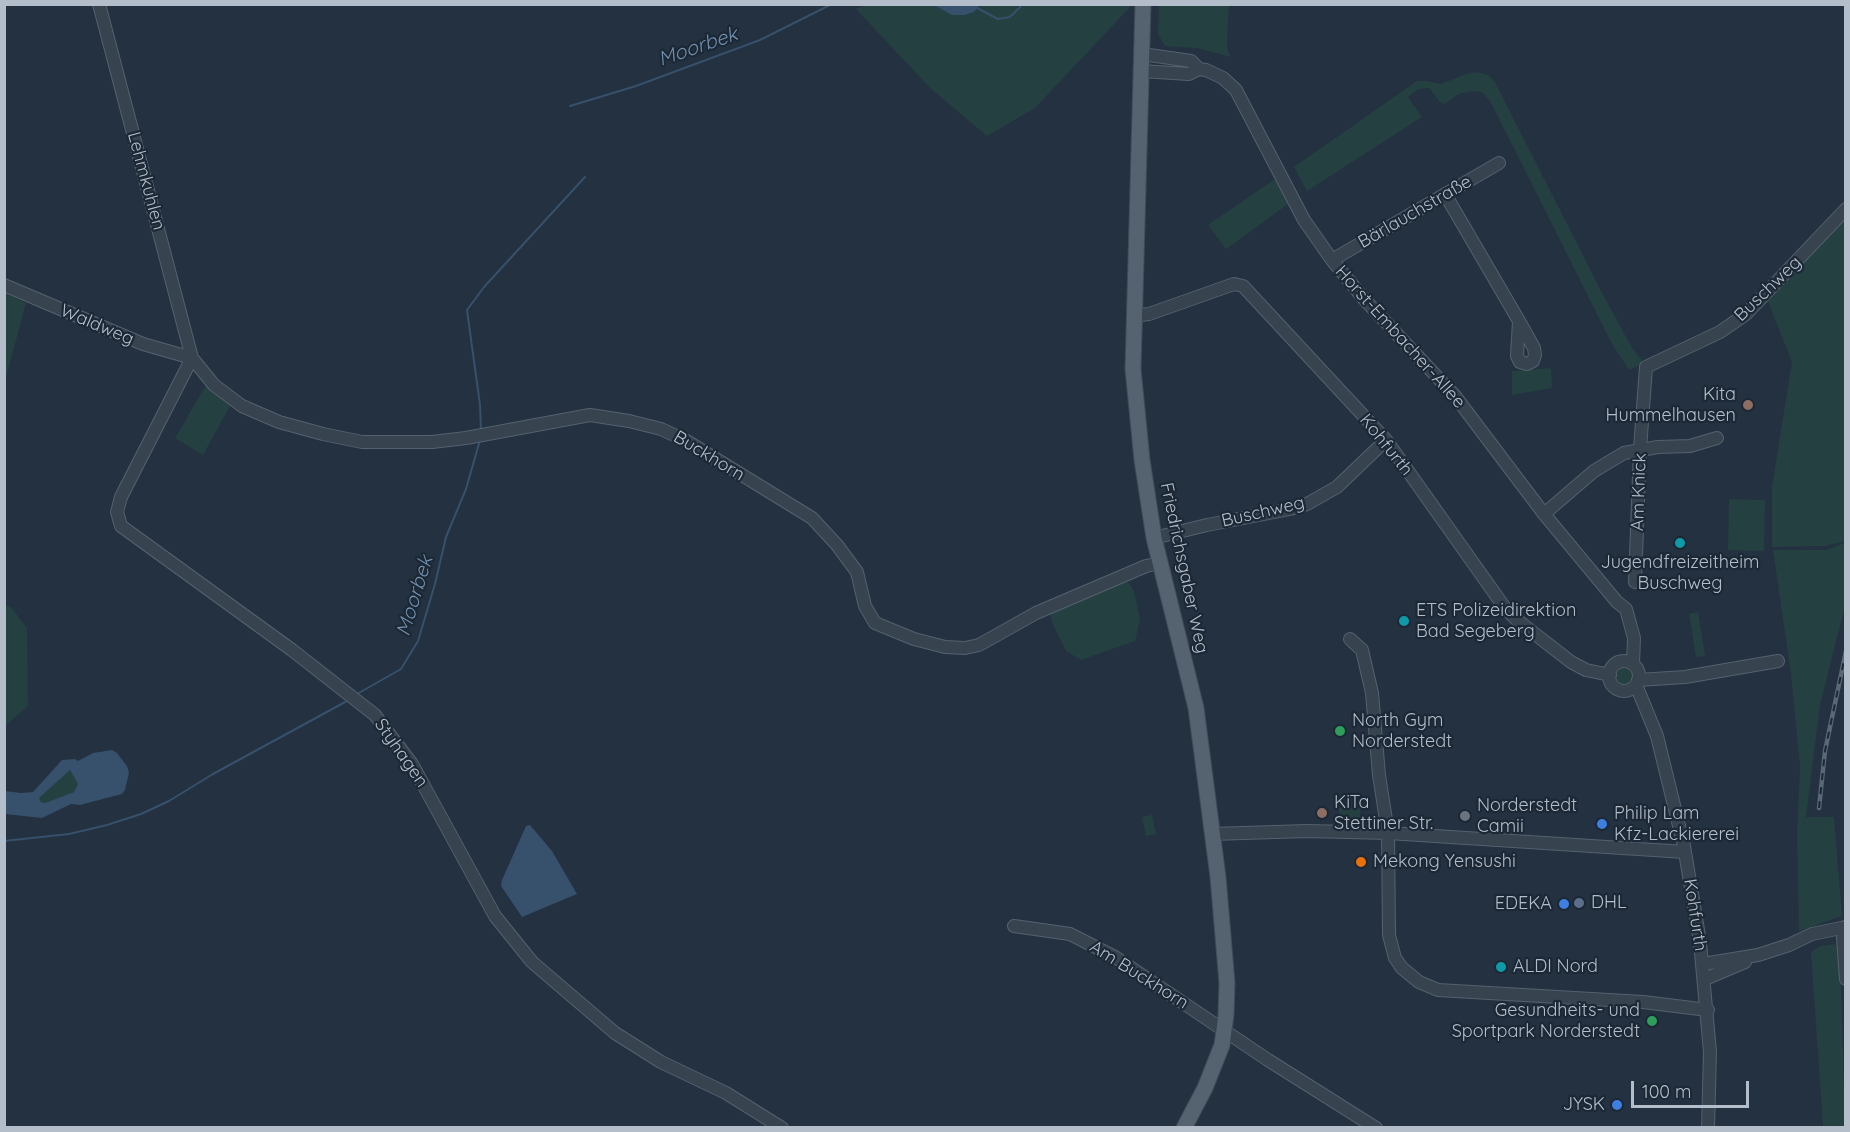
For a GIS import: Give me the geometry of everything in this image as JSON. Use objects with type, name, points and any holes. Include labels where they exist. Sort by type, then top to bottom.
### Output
[{"type":"main road","name":"Friedrichsgaber Weg","points":[[1143,4],[1133,316],[1135,392],[1142,460],[1154,538],[1196,708],[1224,930],[1227,983],[1225,1029],[1214,1069],[1184,1128]]},
{"type":"street","name":"Lehmkuhlen","points":[[99,4],[192,358]]},
{"type":"street","name":"Horst-Embacher-Allee","points":[[1142,54],[1191,61],[1199,69],[1216,74],[1236,90],[1299,210],[1332,260],[1364,299],[1455,396],[1544,514],[1617,602],[1626,609],[1634,638],[1629,663]]},
{"type":"street","points":[[1141,71],[1189,74],[1199,69]]},
{"type":"street","name":"Bärlauchstraße","points":[[1332,260],[1498,163]]},
{"type":"street","points":[[1445,194],[1519,321]]},
{"type":"street","name":"Buschweg","points":[[1646,368],[1720,332],[1746,314],[1845,209]]},
{"type":"street","name":"Kohfurth","points":[[1133,316],[1149,314],[1234,284],[1243,286],[1386,440],[1505,608],[1571,662],[1586,670],[1610,675],[1614,686],[1619,689],[1634,685]]},
{"type":"street","name":"Waldweg","points":[[4,285],[143,344],[192,358]]},
{"type":"street","name":"Buckhorn","points":[[192,358],[214,385],[242,406],[279,422],[362,442],[432,442],[590,415],[629,421],[676,435],[812,518],[837,545],[857,572],[865,606],[875,623],[914,639],[945,647],[965,648],[979,645],[1036,613],[1146,566],[1160,563]]},
{"type":"street","name":"Styhagen","points":[[192,358],[122,497],[117,512],[121,526],[169,563],[231,605],[375,715],[412,764],[495,916],[532,962],[615,1033],[661,1062],[726,1093],[782,1128]]},
{"type":"street","name":"Am Knick","points":[[1635,582],[1640,449],[1646,368]]},
{"type":"street","points":[[1544,514],[1604,464],[1624,453],[1640,449],[1690,446],[1718,438]]},
{"type":"street","name":"Buschweg","points":[[1154,538],[1307,504],[1337,487],[1386,440]]},
{"type":"street","points":[[1350,639],[1362,650],[1372,693],[1379,775],[1388,833],[1389,935],[1395,958],[1402,968],[1419,982],[1438,990],[1634,1001],[1708,1010]]},
{"type":"street","points":[[1634,685],[1778,660]]},
{"type":"street","points":[[1610,675],[1614,666],[1629,663]]},
{"type":"street","name":"Kohfurth","points":[[1629,663],[1638,671],[1634,685],[1640,706],[1644,708],[1657,736],[1685,852],[1708,1010],[1710,1052],[1708,1128]]},
{"type":"street","points":[[1212,834],[1307,831],[1388,833],[1685,852]]},
{"type":"street","name":"Am Buckhorn","points":[[1014,926],[1042,929],[1080,938],[1115,957],[1268,1060],[1376,1128]]},
{"type":"street","points":[[1705,979],[1812,934],[1842,928],[1845,979]]},
{"type":"street","points":[[1703,964],[1758,956]]},
{"type":"green space","points":[[866,5],[934,5],[952,14],[965,15],[974,12],[980,5],[1132,5],[1035,108],[987,136],[930,88],[856,9]]},
{"type":"green space","points":[[1159,5],[1229,5],[1227,43],[1231,57],[1197,48],[1165,46],[1158,34]]},
{"type":"green space","points":[[1478,72],[1488,75],[1495,82],[1600,289],[1632,348],[1644,363],[1629,370],[1612,344],[1490,101],[1482,92],[1459,94],[1444,104],[1429,88],[1418,89],[1408,97],[1422,117],[1307,191],[1294,167],[1417,81],[1441,84]]},
{"type":"green space","points":[[1275,179],[1288,204],[1226,249],[1208,225]]},
{"type":"green space","points":[[1845,215],[1845,541],[1825,546],[1772,547],[1772,486],[1792,362],[1767,299]]},
{"type":"green space","points":[[5,293],[26,303],[5,381]]},
{"type":"green space","points":[[1551,368],[1552,388],[1512,395],[1512,371]]},
{"type":"green space","points":[[206,385],[230,406],[203,455],[175,438]]},
{"type":"green space","points":[[1729,499],[1765,500],[1764,551],[1728,550]]},
{"type":"green space","points":[[1845,543],[1845,606],[1820,705],[1806,817],[1834,817],[1842,916],[1799,931],[1797,834],[1800,766],[1791,674],[1773,550],[1826,550]]},
{"type":"green space","points":[[1119,581],[1129,583],[1134,591],[1140,619],[1135,641],[1081,660],[1066,651],[1052,623],[1050,611]]},
{"type":"green space","points":[[5,606],[10,606],[27,628],[28,706],[5,726]]},
{"type":"green space","points":[[1698,612],[1705,656],[1696,657],[1689,614]]},
{"type":"green space","points":[[1625,667],[1631,670],[1634,676],[1631,682],[1625,685],[1619,682],[1616,676],[1619,670]]},
{"type":"green space","points":[[70,769],[78,784],[74,792],[45,803],[41,802],[38,799]]},
{"type":"green space","points":[[1339,808],[1360,808],[1360,821],[1339,819]]},
{"type":"green space","points":[[1152,815],[1156,834],[1146,836],[1142,817]]},
{"type":"green space","points":[[1835,944],[1840,950],[1845,1127],[1823,1127],[1811,952],[1820,946]]},
{"type":"water","points":[[934,5],[980,5],[974,12],[952,15]]},
{"type":"water","points":[[112,750],[127,766],[129,773],[122,794],[80,805],[71,804],[42,818],[5,814],[5,791],[33,792],[62,760],[75,759],[78,761],[93,753]],"holes":[[[70,770],[78,784],[74,792],[45,803],[39,798]]]},
{"type":"water","points":[[530,825],[552,851],[577,894],[522,917],[501,886],[526,826]]},
{"type":"waterway","name":"Moorbek","points":[[570,106],[636,86],[760,40],[832,4]]},
{"type":"waterway","points":[[977,8],[998,19],[1010,17],[1020,7],[1020,4]]},
{"type":"waterway","name":"Moorbek","points":[[481,431],[480,405],[467,310],[484,287],[585,177]]},
{"type":"waterway","name":"Moorbek","points":[[357,694],[401,669],[418,641],[446,537],[466,489],[480,440]]},
{"type":"waterway","name":"Moorbek","points":[[4,841],[69,834],[141,814],[169,801],[213,774],[347,701]]},
{"type":"railway","points":[[1819,808],[1825,751],[1846,651]]},
{"type":"place","name":"Kita Hummelhausen","points":[[1748,405]]},
{"type":"place","name":"Jugendfreizeitheim Buschweg","points":[[1680,543]]},
{"type":"place","name":"ETS Polizeidirektion Bad Segeberg","points":[[1404,621]]},
{"type":"place","name":"North Gym Norderstedt","points":[[1340,731]]},
{"type":"place","name":"KiTa Stettiner Str.","points":[[1322,813]]},
{"type":"place","name":"Norderstedt Camii","points":[[1465,816]]},
{"type":"place","name":"Philip Lam Kfz-Lackiererei","points":[[1602,824]]},
{"type":"place","name":"Mekong Yensushi","points":[[1361,862]]},
{"type":"place","name":"DHL","points":[[1579,903]]},
{"type":"place","name":"EDEKA","points":[[1564,904]]},
{"type":"place","name":"ALDI Nord","points":[[1501,967]]},
{"type":"place","name":"Gesundheits- und Sportpark Norderstedt","points":[[1652,1021]]},
{"type":"place","name":"JYSK","points":[[1617,1105]]}]
